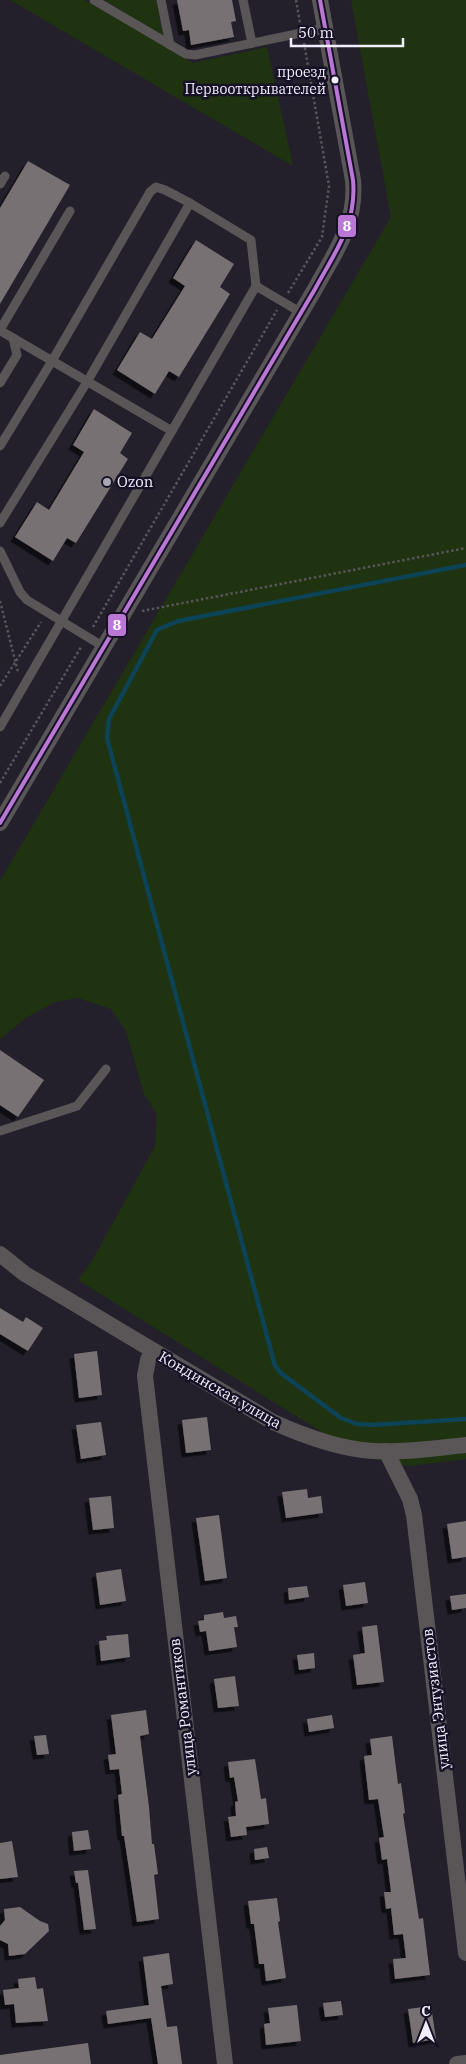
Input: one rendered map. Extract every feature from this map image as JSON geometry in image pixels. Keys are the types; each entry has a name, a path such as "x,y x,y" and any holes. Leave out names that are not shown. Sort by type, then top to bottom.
{"street":[{"path":"0,823 340,244 354,205 353,180 320,0"},
{"name":"Кондинская улица","path":"0,1254 25,1274 152,1351 273,1422 287,1428 354,1448 386,1451 466,1445"},
{"name":"улица Романтиков","path":"152,1351 145,1376 225,2064"},
{"name":"улица Энтузиастов","path":"386,1451 410,1499 414,1515 466,1953"},
{"path":"457,2064 466,2063"}],"lane":[{"path":"94,0 186,54 195,55 326,28"},
{"path":"161,0 170,45"},
{"path":"243,0 252,43"},
{"path":"0,446 52,361 150,192 156,187 165,190 251,240 256,286 60,620 0,727"},
{"path":"0,523 87,382 190,204"},
{"path":"70,211 0,330 172,431"},
{"path":"256,286 300,312"},
{"path":"0,383 17,355 13,338"},
{"path":"0,550 20,592 27,600 104,647"},
{"path":"0,1131 77,1106 106,1069"}],"path":[{"path":"123,615 466,548"},
{"path":"0,601 18,670 14,690 17,697"},
{"path":"0,686 47,612"}],"green space":[{"path":"10,0 85,0 193,63 267,47 293,166"},
{"path":"104,0 156,0 163,36"},
{"path":"351,0 466,0 466,1459 410,1466 362,1457 78,1280 92,1261 155,1146 157,1114 144,1094 126,1031 111,1009 78,998 55,1002 26,1018 0,1039 0,881 391,217"}],"building":[{"path":"177,0 232,0 236,21 231,22 234,37 191,45 189,30 183,31"},
{"path":"28,161 70,185 0,304 0,208"},
{"path":"196,240 234,264 220,287 230,294 179,377 169,371 155,394 117,370 140,332 152,339 185,286 173,278"},
{"path":"94,409 132,433 120,453 128,459 76,543 67,538 53,561 15,537 37,502 49,510 84,452 73,445"},
{"path":"0,1050 44,1080 18,1117 0,1105"},
{"path":"0,1308 23,1322 26,1317 43,1328 28,1351 0,1334"},
{"path":"97,1351 102,1395 79,1398 74,1354"},
{"path":"207,1417 211,1450 186,1453 182,1420"},
{"path":"101,1422 106,1455 81,1459 76,1425"},
{"path":"307,1489 308,1498 321,1496 323,1513 286,1518 282,1492"},
{"path":"111,1496 114,1528 93,1530 89,1498"},
{"path":"219,1515 227,1578 205,1581 196,1518"},
{"path":"466,1521 466,1557 452,1559 447,1524"},
{"path":"121,1569 126,1601 100,1605 96,1573"},
{"path":"365,1582 368,1603 346,1606 343,1585"},
{"path":"307,1586 309,1597 289,1600 288,1588"},
{"path":"466,1594 466,1608 452,1610 450,1596"},
{"path":"223,1612 224,1618 236,1616 238,1627 234,1627 237,1647 209,1651 206,1631 200,1632 198,1621 204,1620 204,1615"},
{"path":"377,1625 384,1682 357,1685 353,1655 365,1653 362,1627"},
{"path":"128,1634 130,1657 101,1661 99,1641 107,1640 106,1636"},
{"path":"314,1653 315,1668 299,1670 297,1655"},
{"path":"235,1676 239,1706 218,1708 214,1679"},
{"path":"146,1710 149,1734 140,1736 152,1844 154,1844 158,1874 154,1875 159,1919 137,1922 124,1836 122,1836 118,1795 122,1794 119,1769 110,1770 108,1755 116,1754 111,1715"},
{"path":"332,1715 334,1728 309,1732 307,1719"},
{"path":"46,1735 49,1754 37,1755 34,1736"},
{"path":"392,1736 398,1784 401,1783 405,1813 403,1814 419,1919 423,1918 430,1975 395,1979 393,1959 406,1958 403,1934 394,1935 391,1908 386,1909 384,1892 391,1892 387,1859 382,1860 379,1838 384,1837 378,1799 369,1800 364,1756 372,1755 370,1739"},
{"path":"255,1759 261,1799 266,1798 269,1824 246,1827 247,1835 231,1837 228,1817 236,1816 235,1802 238,1801 234,1777 230,1778 228,1762"},
{"path":"88,1830 91,1849 74,1851 72,1832"},
{"path":"12,1841 18,1877 0,1879 0,1843"},
{"path":"267,1847 269,1858 255,1860 254,1849"},
{"path":"88,1870 96,1929 84,1930 78,1883 76,1883 74,1871"},
{"path":"277,1898 280,1921 278,1922 286,1978 266,1981 264,1964 259,1964 254,1924 251,1924 248,1901"},
{"path":"20,1907 40,1921 48,1924 49,1931 25,1954 9,1956 8,1944 0,1940 0,1926 5,1920 4,1909"},
{"path":"169,1953 173,1984 161,1986 167,2027 177,2026 182,2064 158,2064 151,2018 108,2024 106,2011 149,2005 143,1957"},
{"path":"35,1977 37,1989 43,1988 48,2021 16,2023 14,2004 5,2005 3,1990 19,1988 18,1979"},
{"path":"341,2001 343,2015 325,2017 323,2003"},
{"path":"297,2005 301,2041 266,2045 264,2024 270,2023 268,2008"},
{"path":"431,2006 436,2039 413,2043 408,2009"},
{"path":"88,2043 91,2064 0,2064 0,2055"}],"waterway":[{"path":"466,565 178,621 157,630 109,719 107,738 275,1366 282,1374 341,1418 357,1424 372,1425 466,1419"}],"transit line":[{"name":"8","path":"0,823 315,289 343,237 352,210 353,180 320,0"}],"place":[{"name":"проезд Первооткрывателей","path":"335,80"},
{"name":"Ozon","path":"107,482"}]}
